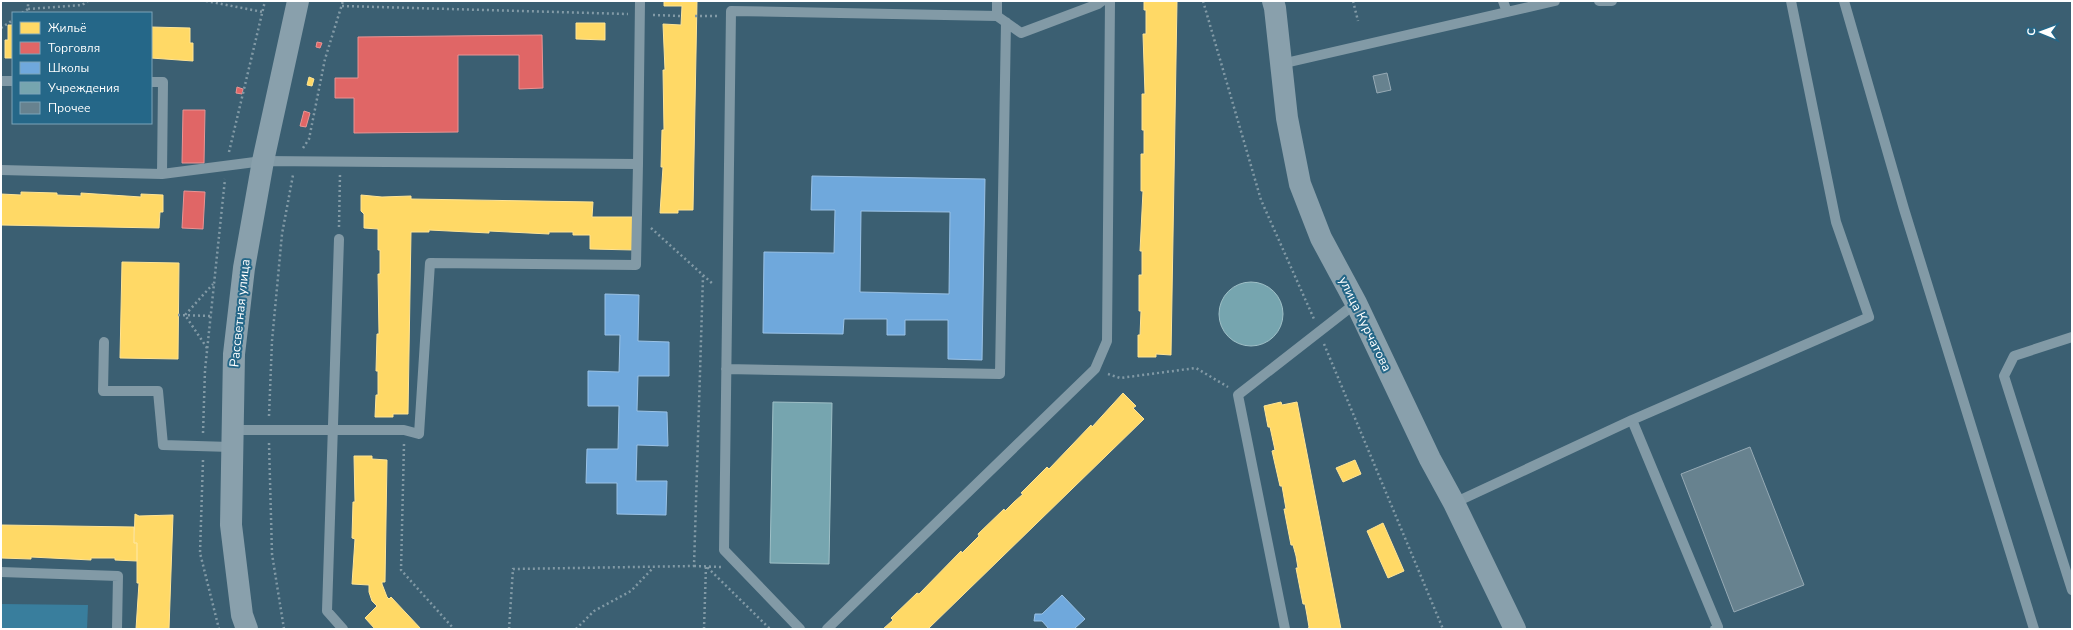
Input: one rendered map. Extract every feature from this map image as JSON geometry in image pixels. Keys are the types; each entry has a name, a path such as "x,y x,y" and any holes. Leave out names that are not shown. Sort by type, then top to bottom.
{"main road":[{"name":"Рассветная улица","path":"247,629 242,615 231,525 231,439 234,354 244,268 263,160 298,1"},
{"name":"улица Курчатова","path":"1273,1 1287,118 1300,184 1321,238 1356,303 1430,459 1454,503 1515,629"}],"lane":[{"path":"104,342 103,391 158,391 163,445 231,439 269,429 333,431 404,430 419,434 430,263 636,265 640,1"},
{"path":"997,1 997,16"},
{"path":"800,629 724,550 731,11 997,16 1021,33 1098,4 1102,1"},
{"path":"827,629 1095,369 1108,341 1110,1"},
{"path":"1503,1 1507,12"},
{"path":"1281,64 1555,1"},
{"path":"1599,1 1612,1"},
{"path":"1454,503 1632,420 1869,317 1836,222 1791,1"},
{"path":"1844,1 1907,216 2034,629"},
{"path":"726,369 1000,374 1006,22"},
{"path":"1,81 12,81"},
{"path":"152,82 164,82 162,174"},
{"path":"1,170 162,174 263,160 638,164"},
{"path":"339,240 327,611 343,629"},
{"path":"1285,629 1238,395 1356,303"},
{"path":"2072,337 2014,356 2004,376 2072,590"},
{"path":"1632,420 1718,627 1715,629"},
{"path":"1,572 118,576 117,629"}],"path":[{"path":"28,1 28,8"},
{"path":"23,12 28,8 82,5 88,1"},
{"path":"206,1 263,12"},
{"path":"284,629 272,554 269,429 272,341 282,234 295,161 309,138 325,58 343,1"},
{"path":"1353,1 1358,21"},
{"path":"342,6 681,16"},
{"path":"695,16 731,16"},
{"path":"1,28 12,21"},
{"path":"339,240 340,161"},
{"path":"637,216 727,297"},
{"path":"694,566 704,276"},
{"path":"185,315 214,284"},
{"path":"178,315 211,316"},
{"path":"185,315 208,348"},
{"path":"1095,369 1120,378 1196,368 1214,378 1238,395"},
{"path":"404,430 401,570 454,629"},
{"path":"704,629 706,566"},
{"path":"706,566 770,629"},
{"path":"509,629 513,569 706,566 742,570"},
{"path":"576,629 594,611 631,591 653,568"}],"shaded area":[{"path":"1,604 88,605 87,629 1,629"}],"building: Жильё":[{"path":"664,1 697,1 693,210 678,210 678,213 660,213 663,167 661,167 662,130 664,130 663,70 665,70 663,24 681,25 682,6 664,6"},
{"path":"1144,1 1177,1 1171,355 1156,354 1156,357 1138,357 1138,335 1140,335 1141,311 1139,311 1139,275 1142,275 1142,251 1140,251 1143,191 1141,191 1141,154 1144,154 1142,94 1145,94 1143,34 1146,34 1146,10 1144,10"},
{"path":"576,23 605,23 605,40 576,39"},
{"path":"8,25 12,25 12,58 5,58 5,40 8,40"},
{"path":"152,27 190,28 190,43 193,43 193,61 152,58"},
{"path":"309,77 314,79 312,86 307,85"},
{"path":"21,192 57,193 57,195 81,196 81,193 141,197 141,194 163,195 163,212 160,212 159,228 1,225 1,194 21,195"},
{"path":"361,195 382,197 411,196 411,199 593,202 592,217 635,217 634,250 590,249 590,235 573,235 573,232 549,232 549,234 429,230 429,232 411,232 408,414 393,414 393,417 375,417 376,395 378,395 378,371 376,371 377,334 379,334 378,274 380,274 380,250 378,250 378,229 364,228 364,214 361,211"},
{"path":"122,262 179,263 178,359 120,358"},
{"path":"1123,393 1136,406 1133,408 1144,419 928,629 883,629 893,620 891,618 917,593 919,594 961,551 962,553 979,536 978,534 1004,509 1005,511 1023,494 1021,493 1047,467 1049,469 1091,425 1092,427"},
{"path":"1281,402 1282,405 1297,402 1341,629 1308,629 1309,627 1305,604 1303,604 1296,568 1298,568 1296,556 1293,545 1291,545 1284,509 1286,509 1282,486 1280,486 1272,451 1275,450 1270,427 1268,427 1264,406"},
{"path":"354,456 372,456 372,459 387,460 385,582 382,582 382,584 387,597 389,599 391,597 421,629 375,629 365,618 377,606 372,601 369,592 369,585 352,584 355,539 352,538 353,502 355,502"},
{"path":"1355,460 1361,474 1343,482 1336,468"},
{"path":"135,514 139,516 173,515 169,629 136,629 139,583 137,583 137,543 134,543"},
{"path":"1383,523 1404,571 1388,578 1367,531"},
{"path":"1,525 134,527 134,543 137,543 137,561 115,560 115,558 91,558 91,560 31,557 31,559 1,558"}],"building: Торговля":[{"path":"542,35 543,88 519,89 519,55 458,55 458,132 354,133 354,98 335,98 335,78 358,78 358,37"},
{"path":"317,42 322,43 320,48 316,47"},
{"path":"237,87 243,89 242,94 236,93"},
{"path":"183,110 205,110 204,163 182,163"},
{"path":"304,111 310,113 306,127 300,126"},
{"path":"184,191 205,192 203,229 182,228"}],"building: Школы":[{"path":"812,176 985,179 982,360 948,359 948,320 905,320 905,335 887,335 887,319 844,319 843,334 763,333 764,252 834,253 835,210 811,210","holes":["861,211 950,212 949,294 860,292"]},
{"path":"605,294 639,295 638,341 669,342 669,376 638,376 637,411 667,412 668,446 637,445 636,481 667,481 666,515 617,514 617,483 586,483 587,449 618,449 619,406 588,406 588,371 619,372 620,335 605,335"},
{"path":"1062,595 1085,619 1074,629 1049,629 1042,621 1034,621 1035,614 1042,614"}],"building: Учреждения":[{"path":"1251,282 1269,288 1277,296 1283,314 1277,332 1269,340 1251,346 1233,340 1225,332 1219,314 1225,296 1233,288"},
{"path":"773,402 832,403 829,564 770,563"}],"building: Прочее":[{"path":"1387,73 1391,90 1377,93 1373,76"},
{"path":"1750,447 1804,585 1734,612 1681,474"}]}
